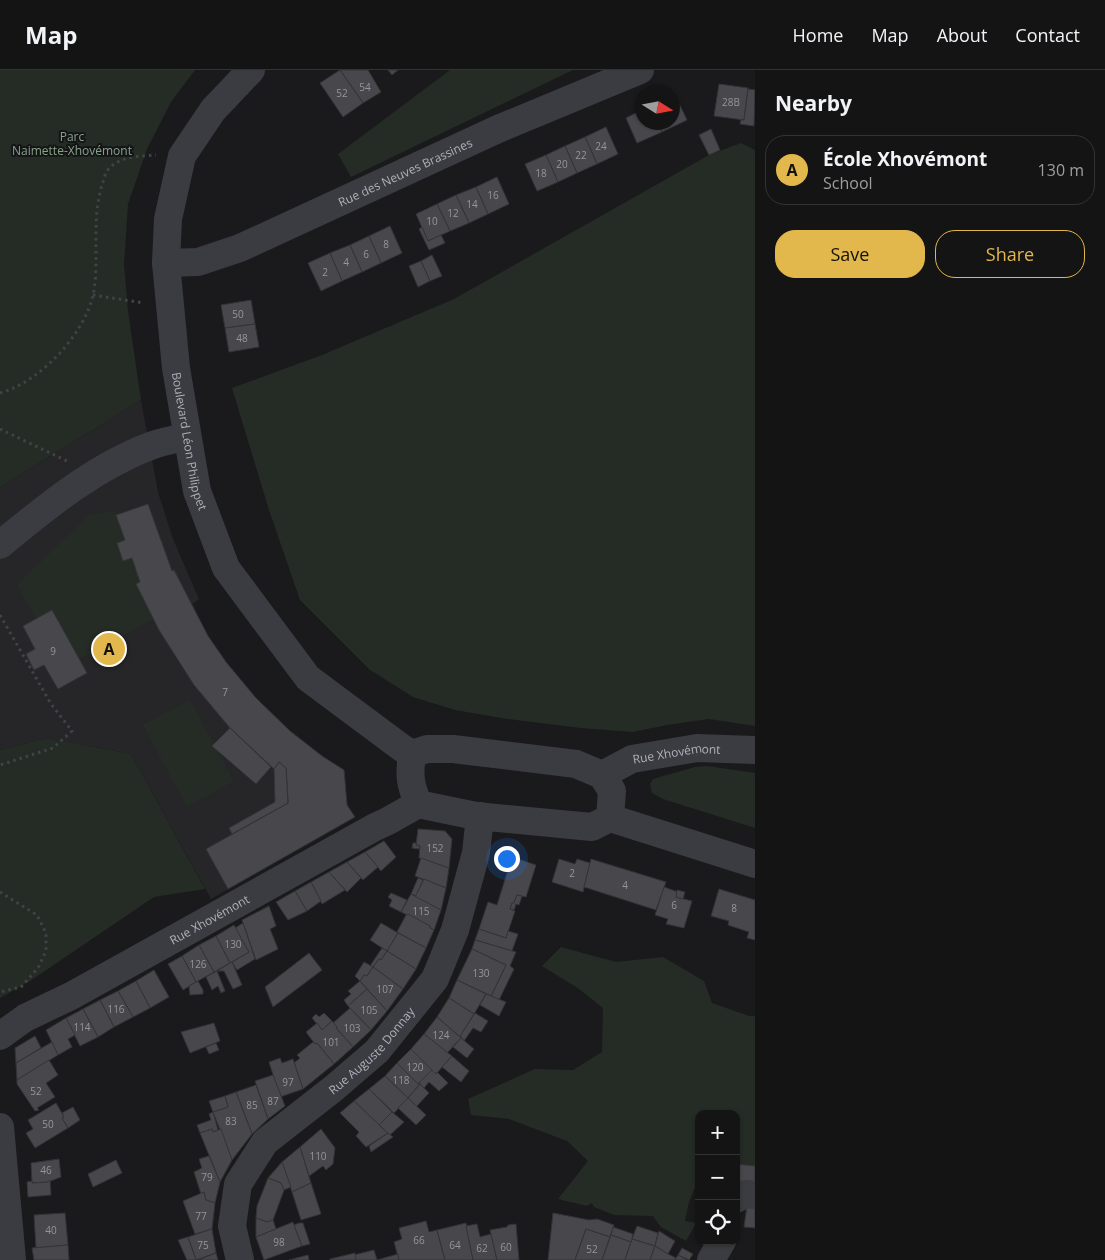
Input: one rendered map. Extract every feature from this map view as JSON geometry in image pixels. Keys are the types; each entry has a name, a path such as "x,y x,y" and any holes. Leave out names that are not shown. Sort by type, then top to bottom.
{"street":[{"name":"Boulevard Léon Philippet","path":"251,70 213,110 182,156 168,219 166,263 176,368 197,491 226,568 308,678 412,754"},
{"name":"Rue des Neuves Brassines","path":"166,263 198,262 240,248 498,129 640,70"},
{"path":"0,545 36,514 112,463 155,444 187,437"},
{"path":"610,818 612,792 602,775 576,764 453,748 427,748 412,754 409,773 418,804 480,816 592,827 610,818 755,864"},
{"name":"Rue Xhovémont","path":"602,775 632,758 697,748 755,750"},
{"name":"Rue Xhovémont","path":"0,1036 25,1018 71,996 418,804"},
{"name":"Rue Auguste Donnay","path":"240,1260 232,1226 238,1184 265,1142 334,1088 377,1050 435,979 455,930 476,853 480,816"},
{"path":"0,1127 12,1260"},
{"path":"740,1197 746,1194 755,1195"},
{"path":"711,1260 720,1245"}],"path":[{"path":"0,392 13,389 40,372 59,355 83,320 93,295 98,197 107,171 123,159 140,156 182,156"},
{"path":"93,295 170,309"},
{"path":"0,429 70,462 88,479"},
{"path":"0,615 51,704 72,730 53,748 0,765"},
{"path":"0,892 37,915 46,933 46,950 38,968 21,987 0,992"}],"shaded area":[{"path":"141,400 158,492 173,539 199,599 191,605 208,636 226,662 256,698 290,731 322,756 344,770 347,805 355,817 211,899 131,754 47,738 0,750 0,487"}],"green space":[{"name":"Parc Naimette-Xhovémont","path":"0,70 195,70 171,102 147,149 128,204 124,264 128,311 141,400 0,487"},
{"path":"450,70 573,70 351,177 338,154"},
{"path":"741,143 755,150 755,726 709,719 633,732 507,719 455,710 413,697 370,670 300,600 269,510 232,388 322,355 454,299 709,155"},
{"path":"114,510 125,540 117,543 123,561 132,558 140,582 136,584 153,619 79,659 52,610 36,619 17,585 88,516"},
{"path":"190,700 234,781 187,807 143,725"},
{"path":"47,738 131,754 205,889 154,897 30,981 0,998 0,750"},
{"path":"707,766 755,773 755,828 663,799 652,793 650,784 653,779 695,767"},
{"path":"561,947 616,962 663,957 704,981 712,1003 749,1016 755,1016 755,1166 740,1164 740,1110 695,1110 695,1187 689,1202 685,1221 695,1223 695,1225 686,1241 661,1227 653,1216 614,1215 594,1207 592,1203 587,1206 558,1199 588,1161 567,1141 509,1119 471,1115 468,1099 535,1069 573,1070 602,1052 603,1008 579,989 542,966"}],"building":[{"path":"340,70 368,70 381,92 363,103"},
{"path":"340,70 363,103 343,117 320,83"},
{"path":"388,70 398,70 392,75"},
{"path":"719,84 748,88 744,120 714,116"},
{"path":"748,89 755,90 754,126 740,124 741,120 744,120"},
{"path":"680,105 687,120 680,123"},
{"path":"635,114 635,130 661,130 662,132 637,143 626,118"},
{"path":"606,127 618,154 597,164 585,137"},
{"path":"711,129 720,150 709,155 699,135"},
{"path":"585,137 597,164 577,173 565,146"},
{"path":"565,146 577,173 558,182 546,155"},
{"path":"546,155 558,182 537,191 525,164"},
{"path":"497,177 509,204 488,214 476,187"},
{"path":"476,187 488,214 469,223 456,195"},
{"path":"456,195 469,223 450,231 437,204"},
{"path":"437,204 450,231 428,241 416,214"},
{"path":"390,226 402,253 381,263 369,236"},
{"path":"422,227 428,241 441,235 445,243 429,250 419,229"},
{"path":"369,236 381,263 362,272 350,245"},
{"path":"350,245 362,272 342,281 330,253"},
{"path":"330,253 342,281 321,291 308,263"},
{"path":"432,255 442,276 430,281 421,261"},
{"path":"421,261 430,281 418,287 409,266"},
{"path":"251,300 255,324 225,328 221,305"},
{"path":"255,324 259,347 229,352 225,328"},
{"path":"148,504 172,571 174,570 208,636 226,662 256,698 290,731 322,756 344,770 347,805 355,817 228,889 206,849 288,803 286,768 279,762 274,769 230,728 194,685 159,630 136,584 140,582 132,558 123,561 117,543 125,540 116,515"},
{"path":"52,610 87,673 58,689 44,665 34,670 26,654 35,649 23,626"},
{"path":"230,728 271,767 256,784 212,746"},
{"path":"279,762 286,768 288,803 232,834 229,828 275,802 274,769"},
{"path":"418,829 445,831 452,839 449,868 419,858 420,846 416,845"},
{"path":"384,841 396,857 381,871 365,852"},
{"path":"413,843 420,846 419,849 412,848"},
{"path":"365,852 378,867 363,880 347,862"},
{"path":"512,857 536,865 526,897 517,895 514,903 512,903 510,909 515,911 506,938 479,929 488,902 497,905"},
{"path":"421,858 449,868 446,888 415,876"},
{"path":"559,859 575,864 577,859 590,863 583,892 552,882"},
{"path":"591,859 666,882 656,910 584,887"},
{"path":"347,862 361,878 347,892 329,872"},
{"path":"329,872 345,890 322,904 311,882"},
{"path":"418,878 423,880 416,896 411,894"},
{"path":"424,879 446,888 441,910 415,897"},
{"path":"311,882 321,901 307,911 295,891"},
{"path":"664,887 678,892 676,897 692,901 684,928 666,924 668,919 655,915"},
{"path":"719,889 755,900 755,940 747,938 749,932 728,925 729,921 711,916"},
{"path":"677,890 685,892 683,899 676,897"},
{"path":"295,891 307,911 288,920 276,902"},
{"path":"391,893 407,900 401,912 389,906 392,900 388,897"},
{"path":"411,894 441,910 434,930 430,926 401,912"},
{"path":"517,895 522,896 519,905 516,904 514,910 510,909 512,903 514,903"},
{"path":"269,906 276,926 270,929 278,949 256,960 242,920"},
{"path":"408,914 434,930 426,948 397,932"},
{"path":"243,923 255,959 237,970 232,962 249,952 235,928"},
{"path":"381,923 398,933 387,951 370,940"},
{"path":"234,925 249,952 230,963 216,936"},
{"path":"479,929 506,938 508,931 518,934 512,951 475,940"},
{"path":"398,933 426,948 416,969 387,951"},
{"path":"216,936 230,963 214,972 199,945"},
{"path":"475,940 516,952 510,966 514,969 499,1000 491,996 506,965 472,949"},
{"path":"199,945 214,972 196,982 182,956"},
{"path":"382,948 387,951 381,960 379,959 373,967 370,966"},
{"path":"472,949 506,965 491,996 457,980"},
{"path":"387,951 416,969 403,989 373,967"},
{"path":"309,953 322,970 273,1007 265,987"},
{"path":"182,956 196,982 183,990 168,964"},
{"path":"232,962 242,985 233,989 224,971 217,971"},
{"path":"364,962 373,967 367,976 364,975 360,981 355,976"},
{"path":"373,967 403,989 387,1011 360,981 364,975 367,976"},
{"path":"154,970 169,997 150,1008 136,981"},
{"path":"217,971 225,991 221,993 218,986 212,990 206,977"},
{"path":"457,980 486,994 474,1014 449,998"},
{"path":"136,981 150,1008 133,1017 118,991"},
{"path":"198,981 203,994 190,995 189,986"},
{"path":"360,981 367,989 348,1006 344,1000 351,994 348,991"},
{"path":"367,989 387,1011 371,1030 348,1006"},
{"path":"118,991 133,1017 114,1027 100,1000"},
{"path":"486,994 506,1002 499,1016 480,1005"},
{"path":"449,998 474,1014 460,1037 437,1017"},
{"path":"100,1000 114,1027 98,1037 83,1009"},
{"path":"350,1008 371,1030 353,1047 333,1023"},
{"path":"83,1009 98,1037 80,1046 66,1018"},
{"path":"324,1013 332,1021 322,1030 312,1018 316,1014 319,1017"},
{"path":"475,1013 488,1021 481,1032 473,1028 464,1041 460,1036"},
{"path":"437,1017 462,1037 447,1053 424,1034"},
{"path":"66,1018 75,1035 68,1039 72,1047 58,1055 46,1030"},
{"path":"332,1021 353,1047 334,1064 306,1032 317,1023 322,1030"},
{"path":"214,1023 220,1041 190,1053 181,1032"},
{"path":"424,1034 452,1056 436,1074 411,1049"},
{"path":"35,1036 41,1048 16,1063 15,1048"},
{"path":"461,1038 474,1049 467,1058 453,1047"},
{"path":"52,1042 58,1055 17,1080 16,1063"},
{"path":"313,1042 317,1043 334,1064 303,1089 294,1063 300,1058 297,1055"},
{"path":"216,1043 219,1050 209,1054 206,1047"},
{"path":"411,1049 432,1070 418,1084 397,1063"},
{"path":"452,1056 469,1071 461,1082 442,1067"},
{"path":"280,1058 282,1063 293,1059 303,1089 280,1097 269,1062"},
{"path":"49,1060 58,1075 46,1083 55,1097 35,1111 17,1084 17,1080"},
{"path":"397,1063 420,1084 408,1098 385,1076"},
{"path":"432,1070 436,1074 437,1072 448,1083 439,1091 429,1082 424,1088 419,1083"},
{"path":"273,1075 285,1106 268,1119 255,1081"},
{"path":"385,1076 408,1098 394,1113 369,1089"},
{"path":"420,1084 429,1093 416,1107 408,1098"},
{"path":"256,1085 268,1119 252,1134 236,1092"},
{"path":"369,1089 392,1112 379,1125 354,1101"},
{"path":"236,1092 252,1134 232,1160 213,1112 228,1107 225,1096"},
{"path":"225,1096 228,1107 213,1112 209,1101"},
{"path":"408,1098 426,1115 416,1125 398,1108"},
{"path":"354,1101 388,1133 366,1147 356,1136 359,1132 340,1113"},
{"path":"56,1103 68,1128 35,1148 26,1133 33,1129 28,1120"},
{"path":"73,1107 80,1120 68,1128 62,1118 64,1117 62,1113"},
{"path":"213,1112 218,1130 213,1132 212,1129 200,1133 197,1125 211,1120 209,1114"},
{"path":"392,1112 404,1122 390,1135 379,1125"},
{"path":"212,1129 213,1132 221,1129 232,1160 220,1182 200,1133"},
{"path":"321,1129 335,1148 333,1164 326,1170 323,1166 309,1176 300,1147"},
{"path":"388,1133 393,1137 371,1152 369,1146"},
{"path":"300,1147 311,1183 292,1192 282,1162"},
{"path":"209,1156 220,1182 215,1203 206,1200 204,1192 201,1194 194,1172 202,1168 199,1159"},
{"path":"59,1159 61,1177 48,1182 32,1183 31,1163"},
{"path":"116,1160 122,1173 93,1187 88,1174"},
{"path":"282,1162 291,1187 284,1190 281,1183 268,1178"},
{"path":"740,1164 755,1166 755,1184 740,1182"},
{"path":"268,1178 281,1183 284,1190 273,1220 267,1222 256,1218 257,1206"},
{"path":"50,1180 51,1195 28,1197 27,1182 48,1182"},
{"path":"311,1183 321,1214 301,1220 292,1192"},
{"path":"204,1192 206,1200 215,1203 212,1229 195,1234 183,1201"},
{"path":"747,1206 755,1207 755,1228 744,1227"},
{"path":"65,1213 68,1245 36,1248 34,1215"},
{"path":"553,1213 589,1220 597,1219 614,1225 610,1237 586,1229 575,1260 548,1260"},
{"path":"256,1218 267,1222 273,1220 276,1229 256,1237"},
{"path":"426,1221 429,1232 437,1230 445,1260 399,1260 394,1242 402,1239 399,1228"},
{"path":"293,1222 302,1246 264,1260 256,1237"},
{"path":"303,1223 310,1244 302,1246 294,1225"},
{"path":"466,1223 473,1260 445,1260 437,1230"},
{"path":"477,1224 480,1237 491,1234 497,1260 473,1260 466,1226"},
{"path":"516,1224 519,1260 497,1260 490,1230"},
{"path":"637,1226 658,1233 655,1246 632,1239"},
{"path":"613,1227 633,1234 631,1242 611,1235"},
{"path":"212,1229 216,1253 196,1260 188,1237"},
{"path":"586,1229 610,1237 602,1260 575,1260"},
{"path":"659,1231 675,1241 668,1254 655,1246"},
{"path":"611,1235 631,1242 625,1260 602,1260"},
{"path":"188,1237 196,1260 187,1260 178,1240"},
{"path":"632,1239 655,1246 650,1260 625,1260"},
{"path":"68,1245 69,1260 34,1260 32,1248"},
{"path":"655,1246 676,1258 675,1260 650,1260"},
{"path":"682,1248 693,1254 689,1260 678,1255"},
{"path":"374,1250 377,1260 356,1260 354,1255"},
{"path":"216,1253 218,1260 198,1260"},
{"path":"355,1253 356,1260 330,1260 330,1259"},
{"path":"398,1254 399,1260 377,1260"},
{"path":"308,1255 309,1260 289,1260"},
{"path":"678,1255 687,1260 675,1260"}],"place":[{"name":"École Xhovémont","path":"109,649"}]}
